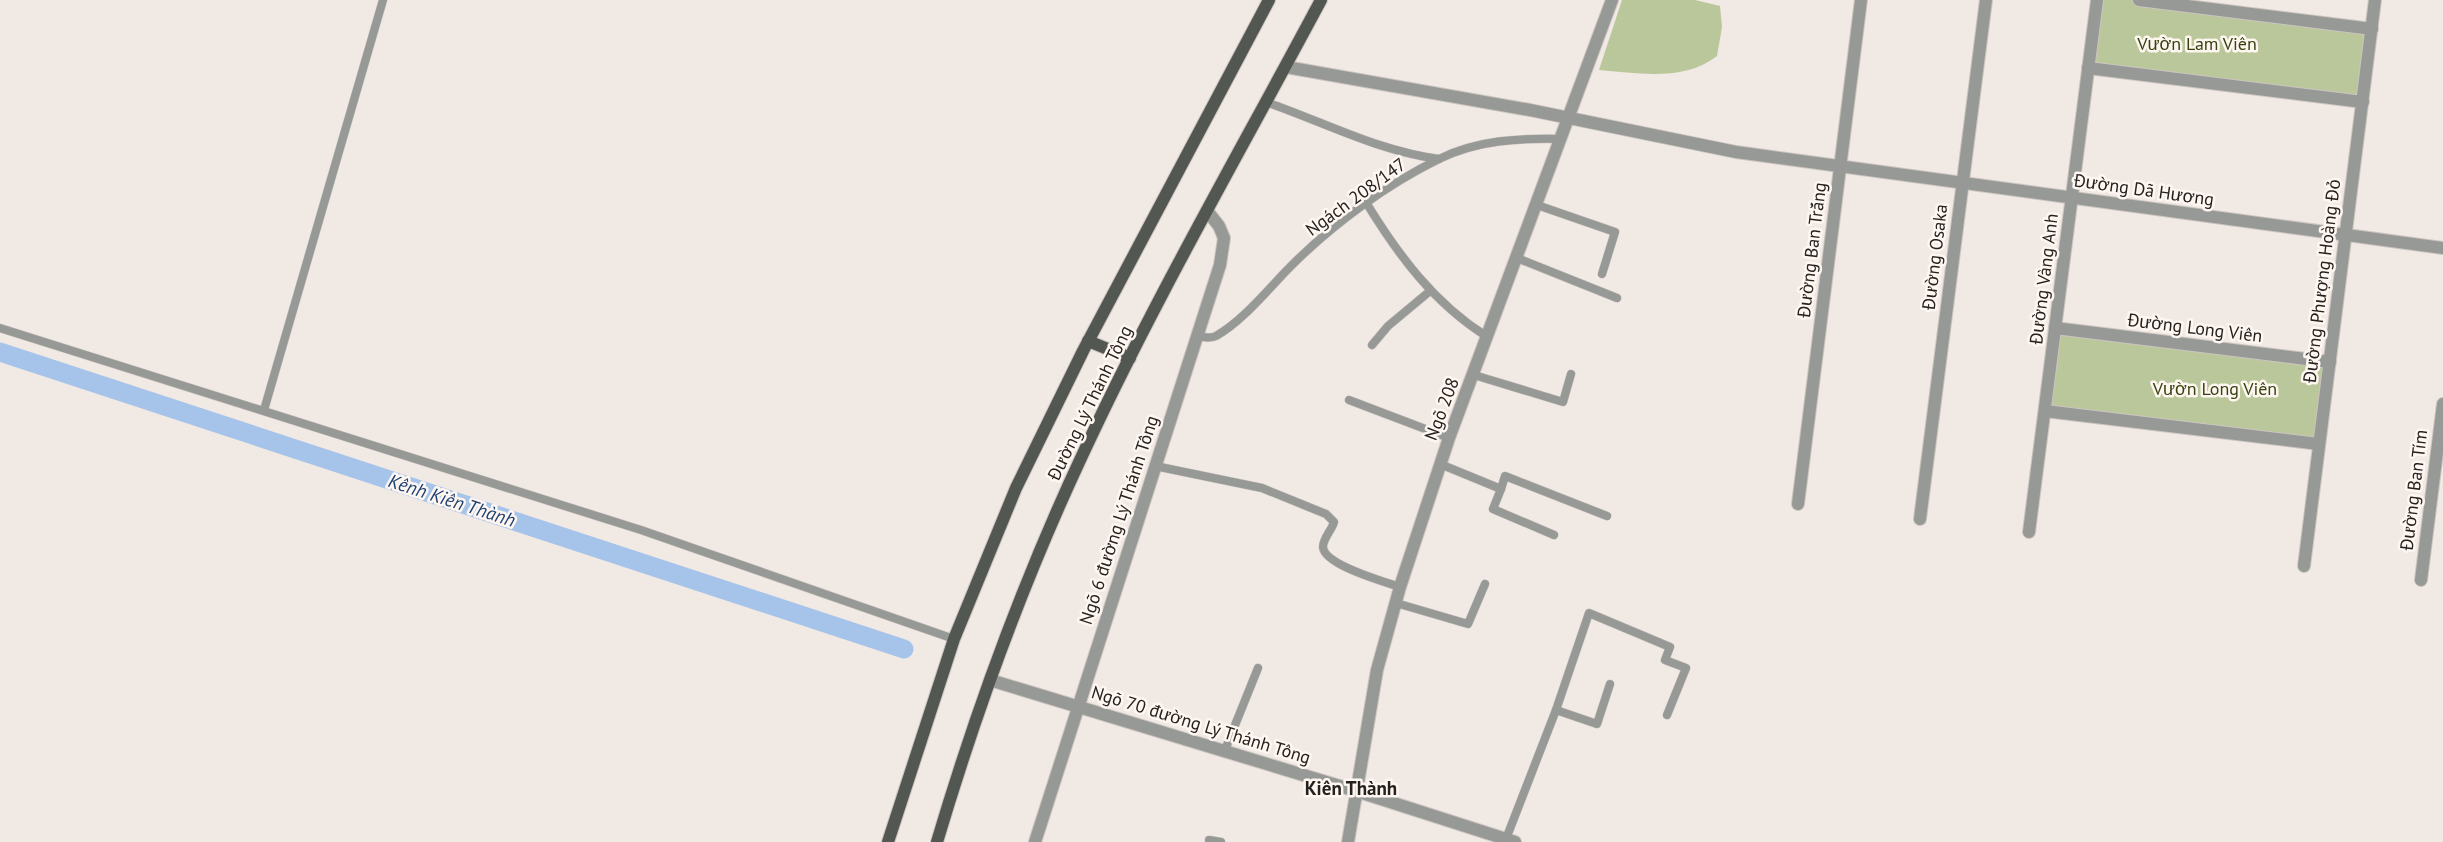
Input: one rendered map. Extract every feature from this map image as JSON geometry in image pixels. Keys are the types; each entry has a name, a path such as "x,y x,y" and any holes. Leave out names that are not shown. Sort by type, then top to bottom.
{"main road":[{"name":"Đường Lý Thánh Tông","path":"888,842 954,639 1016,488 1088,341 1270,0"},
{"name":"Đường Lý Thánh Tông","path":"937,842 990,680 1063,496 1130,358 1321,0"},
{"path":"1088,341 1130,358"}],"street":[{"name":"Ngõ 208","path":"1348,842 1377,670 1400,588 1440,464 1474,374 1486,336 1562,139 1612,0"},
{"name":"Đường Ban Trắng","path":"1798,504 1862,0"},
{"name":"Đường Osaka","path":"1920,519 1986,0"},
{"name":"Đường Vàng Anh","path":"2029,532 2097,0"},
{"path":"2139,0 2372,28"},
{"name":"Đường Phượng Hoàng Đỏ","path":"2304,566 2376,0"},
{"name":"Đường Dã Hương","path":"1286,66 1569,117 1736,152 2443,248"},
{"path":"2088,68 2362,102"},
{"name":"Ngõ 6 đường Lý Thánh Tông","path":"1035,842 1077,706 1198,336 1224,246 1224,238 1220,226 1208,212"},
{"name":"Đường Long Viên","path":"2055,328 2330,362"},
{"name":"Đường Ban Tím","path":"2421,580 2443,404"},
{"path":"2045,411 2319,444"},
{"name":"Ngõ 70 đường Lý Thánh Tông","path":"990,680 1356,790 1510,841"}],"lane":[{"path":"264,410 382,0"},
{"path":"1266,102 1331,128 1396,150 1439,159"},
{"name":"Ngách 208/147","path":"1198,336 1210,338 1222,332 1310,248 1367,204 1439,159 1498,141 1562,139"},
{"path":"1367,204 1389,239 1430,291 1464,322 1486,336"},
{"path":"1537,205 1615,232 1602,274"},
{"path":"1517,258 1617,298"},
{"path":"1372,346 1388,326 1430,291"},
{"path":"0,328 641,530 954,639"},
{"path":"1474,374 1563,402 1571,374"},
{"path":"1349,400 1450,438"},
{"path":"1440,464 1500,489"},
{"path":"1156,466 1262,488 1326,514 1334,522 1323,544 1324,552 1330,558 1346,567 1400,588"},
{"path":"1554,535 1493,509 1505,476 1607,516"},
{"path":"1396,603 1468,624 1485,584"},
{"path":"1510,841 1589,613 1670,647 1665,660 1686,668 1667,715"},
{"path":"1225,750 1258,668"},
{"path":"1556,710 1597,724 1610,684"},
{"path":"1209,840 1221,842"}],"green space":[{"path":"1622,0 1695,0 1720,6 1722,27 1717,56 1690,70 1675,73 1645,74 1599,70"},
{"name":"Vườn Lam Viên","path":"2097,0 2139,0 2372,29 2363,102 2088,68"},
{"name":"Vườn Long Viên","path":"2055,327 2330,362 2319,444 2045,411"}],"waterway":[{"name":"Kênh Kiên Thành","path":"0,352 904,649"}],"district":[{"name":"Kiên Thành","path":"1351,788"}]}
